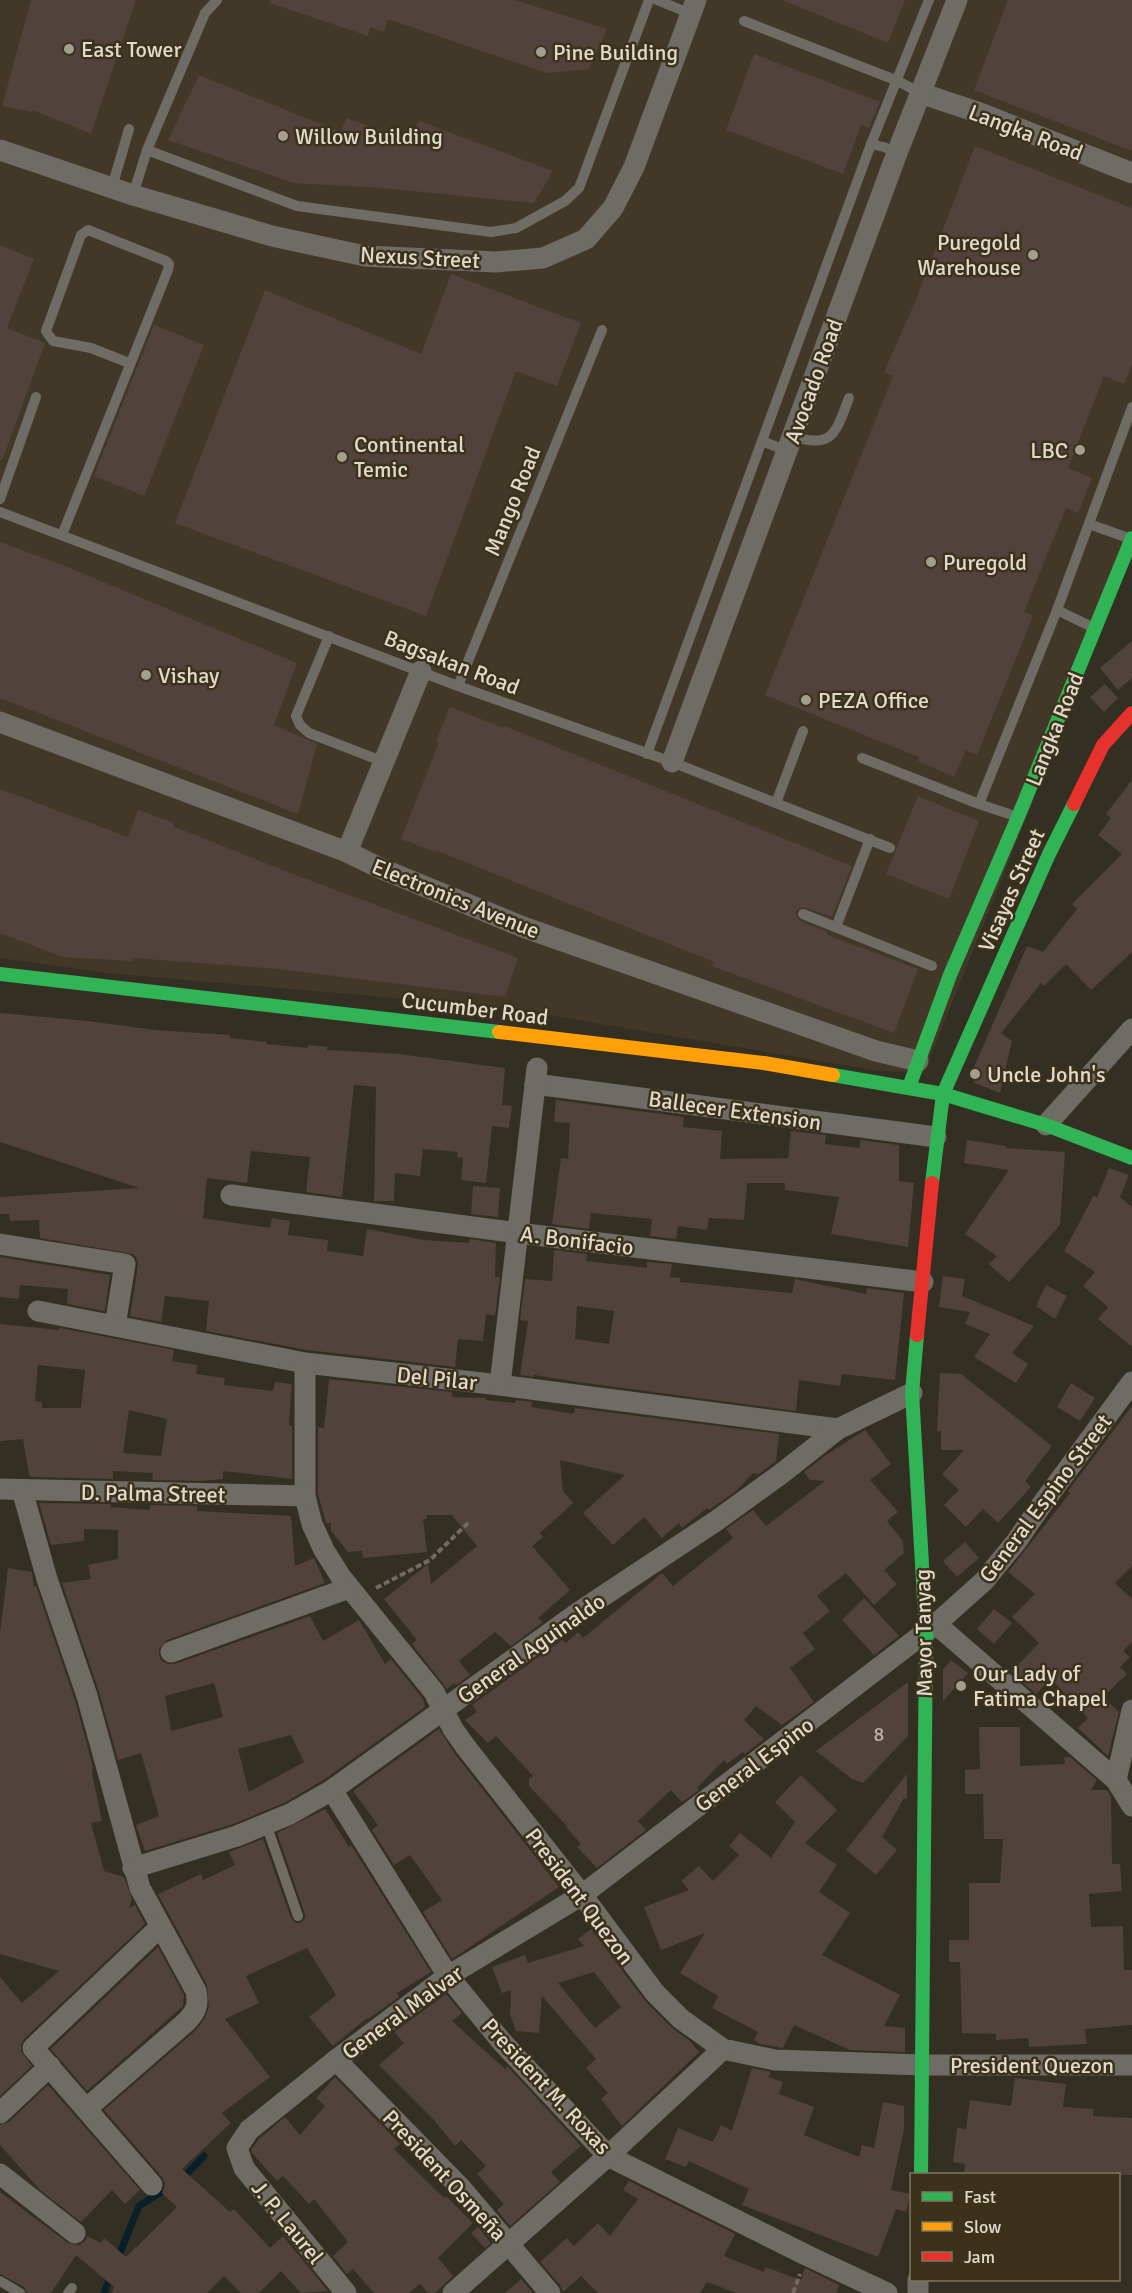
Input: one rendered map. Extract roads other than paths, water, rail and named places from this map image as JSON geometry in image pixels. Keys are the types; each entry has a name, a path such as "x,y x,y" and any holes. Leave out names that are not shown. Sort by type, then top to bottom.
{"street":[{"name":"Avocado Road","path":"672,762 897,153 957,0"},
{"name":"Nexus Street","path":"0,150 133,195 272,236 365,256 496,262 543,258 586,239 614,208 634,167 694,7"},
{"name":"Langka Road","path":"920,93 980,113 1132,173"},
{"name":"Langka Road","path":"909,1087 950,975 1018,817 1132,539"},
{"path":"347,852 421,671"},
{"name":"Visayas Street","path":"943,1094 1044,865 1103,745 1132,713"},
{"name":"Electronics Avenue","path":"0,722 347,852 382,869 523,927 876,1051 918,1060"},
{"name":"Cucumber Road","path":"0,974 764,1063 943,1094 1046,1125 1132,1158"},
{"path":"1046,1125 1132,1029"},
{"name":"Ballecer Extension","path":"518,1233 536,1076 936,1137"},
{"name":"Mayor Tanyag","path":"921,2173 931,1628 912,1393 936,1137 943,1094"},
{"name":"A. Bonifacio","path":"231,1196 923,1281"},
{"path":"500,1385 518,1233"},
{"path":"0,1244 125,1264 115,1326"},
{"name":"Del Pilar","path":"38,1311 305,1363 500,1385 838,1429"},
{"name":"President Quezon","path":"305,1363 305,1496 312,1524 324,1550 353,1593 434,1692 465,1746 582,1895 655,1993 681,2019 723,2049 774,2060 923,2065 1132,2065"},
{"name":"General Espino Street","path":"931,1628 984,1581 1016,1542 1132,1382"},
{"name":"General Aguinaldo","path":"133,1868 237,1836 290,1814 332,1790 579,1612 716,1521 838,1429 912,1393"},
{"name":"D. Palma Street","path":"0,1489 305,1496"},
{"path":"22,1490 47,1579 87,1696 133,1868 140,1888 196,1991 198,2002 195,2012 86,2109"},
{"path":"171,1652 353,1593"},
{"path":"931,1628 1116,1780 1132,1806"},
{"name":"General Espino","path":"582,1895 931,1628"},
{"path":"1116,1780 1132,1710"},
{"name":"President M. Roxas","path":"332,1790 448,1976 502,2042 608,2156 887,2293"},
{"name":"General Malvar","path":"237,2148 249,2130 336,2060 448,1976 582,1895"},
{"path":"152,2185 33,2048 160,1927"},
{"path":"453,2293 608,2156 723,2049"},
{"name":"President Osmeña","path":"336,2060 461,2188 550,2293"},
{"path":"0,2113 50,2066"},
{"name":"J. P. Laurel","path":"237,2148 244,2168 346,2293"},
{"path":"0,2174 75,2233"}],"lane":[{"path":"133,195 147,150 205,14 217,0"},
{"path":"147,150 297,206 491,232 516,228 565,201 579,188 649,0"},
{"path":"657,0 694,7"},
{"path":"647,754 871,144 929,0"},
{"path":"744,21 898,81 920,93"},
{"path":"112,187 129,129"},
{"path":"871,144 897,153"},
{"path":"62,535 169,264 88,231 81,235 46,331 53,340 91,348 129,363"},
{"name":"Mango Road","path":"459,686 602,330"},
{"path":"0,500 36,397"},
{"path":"762,441 790,444 827,439 834,433 841,420 849,398"},
{"path":"979,804 1057,610 1132,407"},
{"name":"Bagsakan Road","path":"0,512 459,686 672,762 890,848"},
{"path":"1089,524 1132,539"},
{"path":"1057,610 1095,629"},
{"path":"329,636 296,716 300,725 309,733 384,762"},
{"path":"776,802 803,731"},
{"path":"862,758 1018,817"},
{"path":"836,927 870,839"},
{"path":"802,914 932,966"},
{"path":"266,1824 298,1916"},
{"path":"0,2281 20,2293"}],"waterway":[{"path":"181,2180 204,2156"},
{"path":"117,2260 139,2206 169,2187"},
{"path":"104,2293 111,2276"}],"place":[{"name":"East Tower","path":"69,49"},
{"name":"Pine Building","path":"541,52"},
{"name":"Willow Building","path":"283,136"},
{"name":"Puregold Warehouse","path":"1033,255"},
{"name":"LBC","path":"1080,450"},
{"name":"Continental Temic","path":"342,457"},
{"name":"Puregold","path":"931,562"},
{"name":"Vishay","path":"146,675"},
{"name":"PEZA Office","path":"806,700"},
{"name":"Uncle John's","path":"975,1074"},
{"name":"Our Lady of Fatima Chapel","path":"961,1686"}]}
